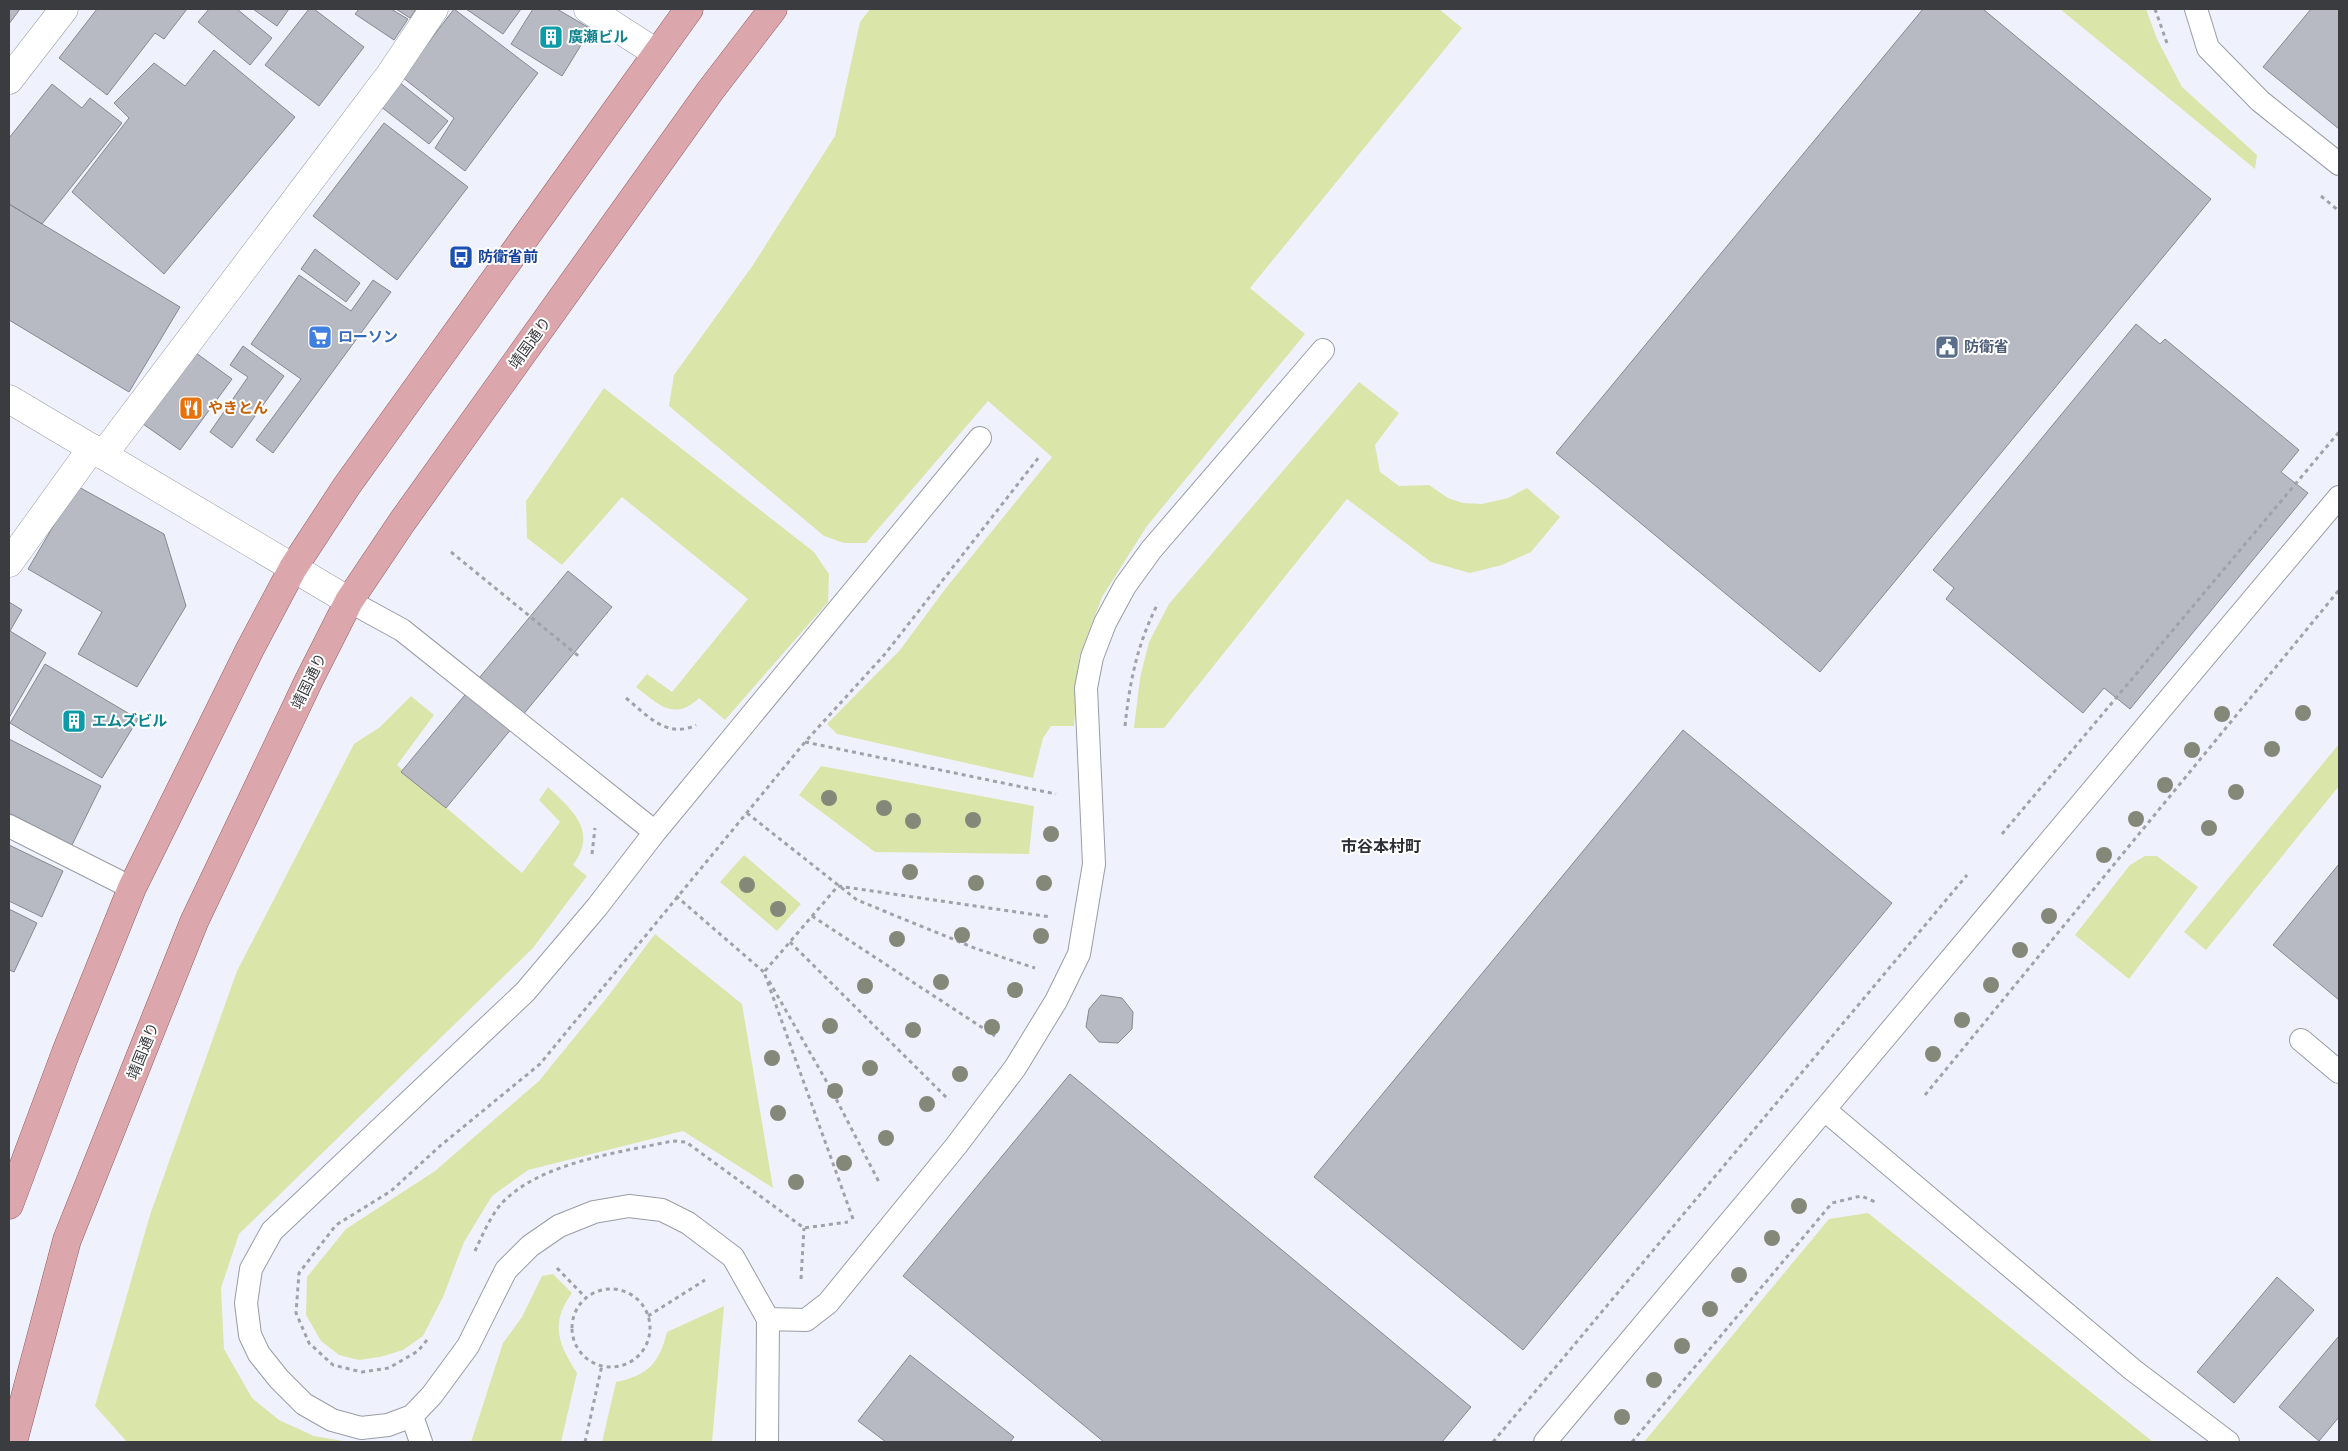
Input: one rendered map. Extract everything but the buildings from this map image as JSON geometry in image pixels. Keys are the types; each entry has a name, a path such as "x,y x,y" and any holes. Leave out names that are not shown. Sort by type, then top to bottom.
{"main road":[{"path":"9,1205 66,1052 132,888 250,649 293,568 351,479 656,52 689,9"},
{"name":"靖国通り","path":"13,1442 67,1240 191,931 308,680 350,601 402,522 710,91 773,9"}],"street":[{"path":"9,80 64,9"},
{"path":"9,563 98,452 389,76 434,9"},
{"path":"588,9 656,52"},
{"path":"9,399 350,601"}],"lane":[{"path":"2196,9 2208,48 2260,100 2339,164"},
{"path":"768,1319 806,1320 828,1302 973,1123 1023,1055 1056,1001 1079,954 1094,864 1086,688 1092,657 1104,623 1126,586 1151,550 1323,350"},
{"path":"767,1442 768,1319 733,1257 688,1223 662,1210 629,1206 594,1212 559,1226 530,1246 506,1270 468,1346 432,1395 412,1416 388,1425 361,1428 332,1420 304,1404 274,1373 259,1354 250,1335 246,1303 250,1269 272,1231 525,992 597,907 655,832 980,438"},
{"path":"1545,1442 1826,1111 2339,498"},
{"path":"350,601 402,630 655,832"},
{"path":"9,826 132,888"},
{"path":"2301,1040 2339,1072"},
{"path":"1826,1111 2126,1364 2228,1442"},
{"path":"412,1416 421,1442"}],"path":[{"path":"2002,834 2339,432"},
{"path":"431,1334 418,1351 389,1368 362,1372 333,1365 308,1343 296,1313 299,1273 336,1225 391,1191 440,1146 540,1064 676,896 805,742 885,654 1039,457"},
{"path":"451,552 581,658"},
{"path":"1925,1095 2339,590"},
{"path":"1123,736 1135,658 1145,630 1163,596"},
{"path":"626,698 661,726 683,731 696,725 703,729"},
{"path":"805,742 1091,801"},
{"path":"747,813 857,900 977,949 1067,978"},
{"path":"1494,1442 1967,874"},
{"path":"838,886 1084,922"},
{"path":"764,972 838,886"},
{"path":"676,896 764,972 832,1091 898,1217"},
{"path":"812,916 1023,1055"},
{"path":"790,942 973,1123"},
{"path":"764,972 854,1222"},
{"path":"474,1253 500,1205 526,1182 573,1164 672,1141 686,1142 804,1228 854,1222 860,1216"},
{"path":"1632,1442 1832,1203 1861,1196 1880,1204"},
{"path":"648,1316 705,1280 733,1257"},
{"path":"614,1289 629,1293 641,1302 648,1316 650,1330 646,1345 636,1358 623,1365 594,1363 582,1353 574,1340 572,1325 576,1310 586,1298 599,1291 614,1289"},
{"path":"585,1442 602,1365"}],"green space":[{"path":"870,9 1439,9 1462,28 1250,288 1305,334 1147,526 1102,597 1079,658 1074,726 1051,726 1043,738 1033,778 837,734 827,724 900,650 946,588 1052,457 988,401 866,543 844,543 824,536 669,406 674,375 753,265 835,136 860,22"},
{"path":"2060,9 2146,9 2157,39 2182,87 2257,155 2255,169"},
{"path":"1359,382 1399,413 1375,445 1380,472 1399,486 1429,485 1448,498 1463,503 1482,504 1508,498 1527,488 1560,517 1531,552 1502,565 1470,573 1431,562 1347,499 1164,728 1134,728 1140,678 1149,642 1169,604"},
{"path":"604,388 814,552 829,574 828,602 725,720 699,698 682,709 674,710 659,704 636,687 647,674 672,692 748,599 622,497 562,565 527,538 526,501"},
{"path":"411,696 434,715 397,765 522,873 560,822 539,800 548,787 566,805 579,822 583,832 583,842 580,853 573,865 587,876 533,948 239,1234 221,1288 224,1349 252,1398 279,1420 314,1436 349,1442 127,1442 95,1406 150,1215 237,971 354,744 380,727"},
{"path":"2339,744 2339,786 2206,950 2184,932"},
{"path":"821,766 1034,806 1029,854 875,852 799,795"},
{"path":"744,855 801,904 777,931 720,882"},
{"path":"2145,856 2157,856 2198,887 2129,979 2075,935 2130,865"},
{"path":"655,934 742,1004 773,1188 683,1131 528,1170 492,1196 464,1242 443,1297 423,1336 403,1350 380,1357 359,1360 339,1355 321,1341 306,1315 307,1277 346,1229 435,1171 539,1081 609,995"},
{"path":"1868,1213 2153,1442 1644,1442 1829,1219"},
{"path":"553,1274 572,1293 561,1314 559,1333 565,1352 577,1373 561,1442 471,1442 503,1343 522,1317 542,1276"},
{"path":"724,1306 712,1442 602,1442 616,1382 644,1372 656,1360 667,1332"}],"place":[{"name":"廣瀬ビル","path":"551,37"},
{"name":"防衛省前","path":"461,257"},
{"name":"ローソン","path":"320,337"},
{"name":"防衛省","path":"1947,347"},
{"name":"やきとん","path":"191,408"},
{"name":"エムズビル","path":"74,721"}],"district":[{"name":"市谷本村町","path":"1381,846"}]}
